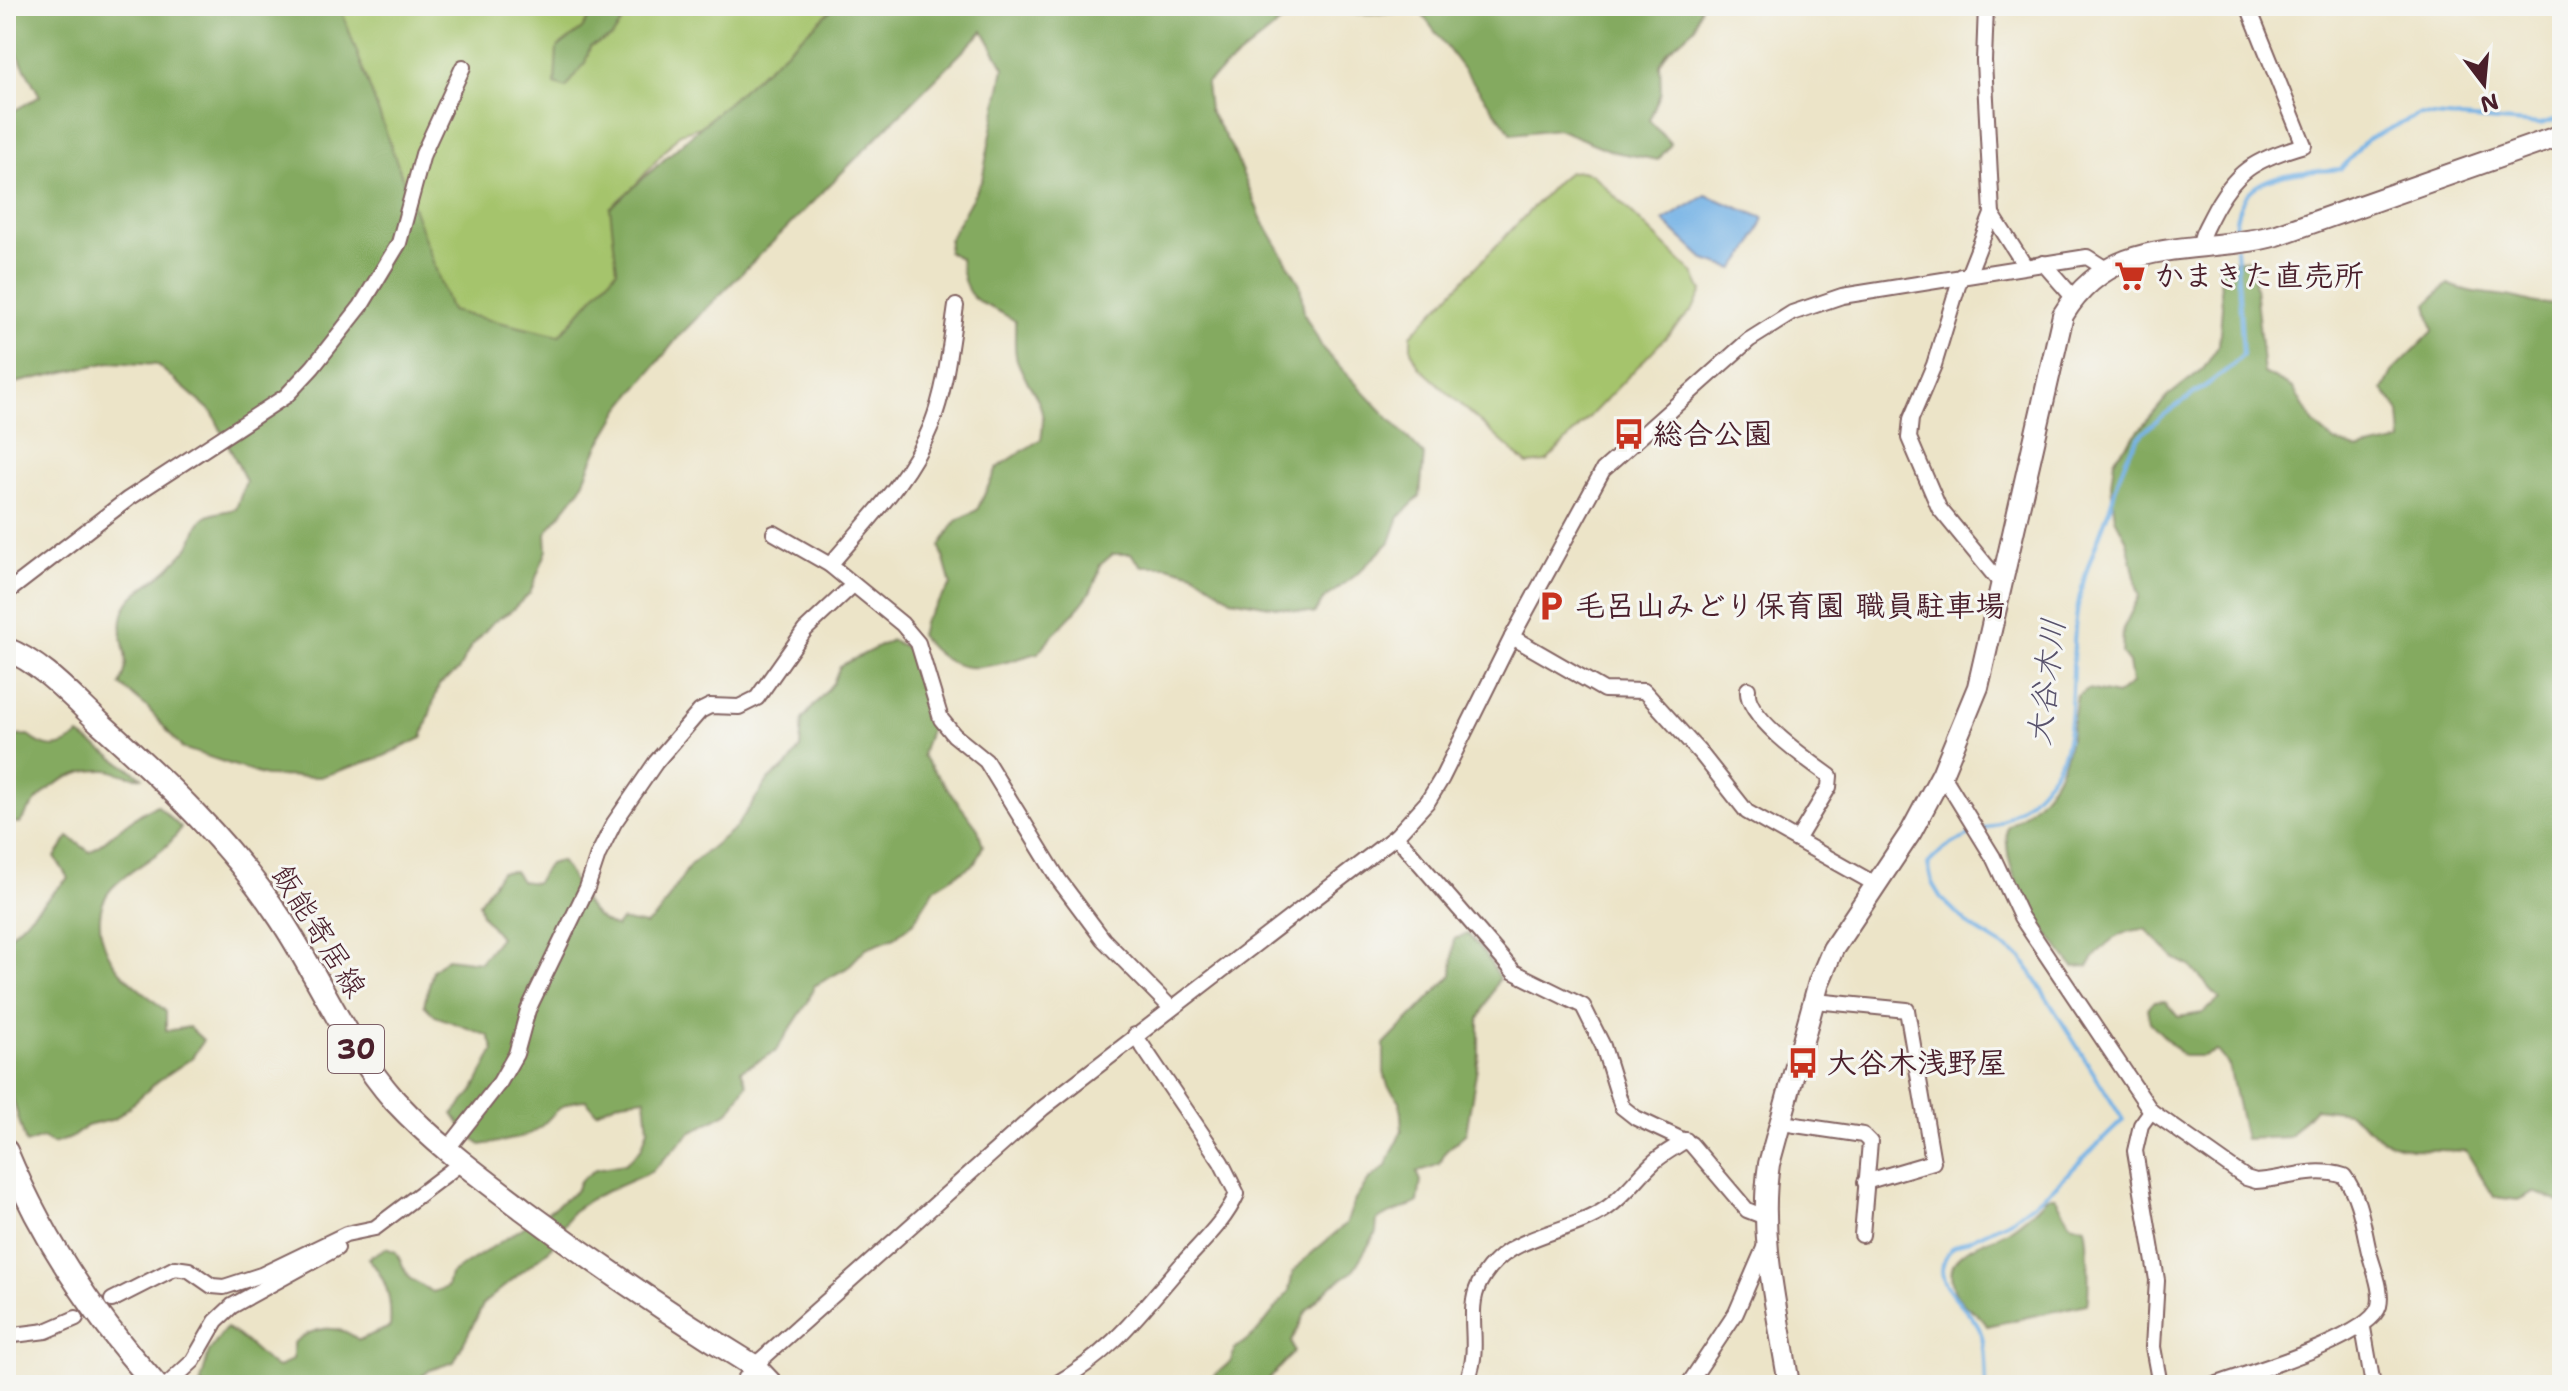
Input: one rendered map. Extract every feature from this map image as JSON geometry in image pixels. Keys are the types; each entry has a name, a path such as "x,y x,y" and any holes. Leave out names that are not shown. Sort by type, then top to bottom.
{"main road":[{"path":"1789,1385 1767,1241 1765,1217 1769,1164 1815,1001 1833,949 1911,832 1942,774 1978,687 2063,315 2073,297 2106,269 2140,253 2234,245 2302,228 2562,135"},
{"name":"飯能寄居線","path":"6,649 23,656 75,701 220,840 280,918 370,1068 393,1099 454,1157 640,1295 754,1366 772,1385"},
{"path":"6,1151 62,1262 103,1322 156,1385"}],"street":[{"path":"1986,6 1984,61 1992,214 1911,419 1909,438 1939,508 2003,586"},
{"path":"2200,247 2216,207 2236,177 2258,161 2304,145 2248,6"},
{"path":"6,593 128,499 286,396 323,355 361,306 399,243 423,154 463,67"},
{"path":"1992,214 2025,266"},
{"path":"741,1385 754,1366 1043,1108 1170,1007 1396,836 1428,801 1442,778 1512,637 1603,470 1749,340 1792,313 1818,303 2087,257 2106,269"},
{"path":"2043,263 2073,297"},
{"path":"830,565 900,481 930,429 941,396 956,306"},
{"path":"774,533 830,565 902,624 918,643 941,719 993,772 1059,880 1103,939 1170,1007"},
{"path":"167,1385 193,1361 212,1327 232,1306 375,1228 454,1157 516,1054 528,1010 614,823 656,762 700,711 710,706 739,707 757,698 805,630 853,585"},
{"path":"1512,637 1604,690 1644,691 1702,755 1736,802 1875,884"},
{"path":"1748,689 1751,705 1781,738 1830,776 1829,787 1797,840"},
{"path":"1942,774 1982,839 2021,917 2151,1111 2198,1147 2256,1181 2315,1170 2344,1176 2354,1191 2380,1295 2377,1311 2363,1328 2214,1385"},
{"path":"1396,836 1514,972 1583,1006 1603,1046 1622,1107 1636,1118 1686,1140 1747,1210 1765,1217"},
{"path":"1815,1001 1907,1010 1933,1162 1865,1182"},
{"path":"1054,1385 1100,1357 1119,1338 1223,1219 1237,1194 1221,1162 1135,1035"},
{"path":"2151,1111 2141,1125 2135,1151 2157,1280 2153,1347 2160,1385"},
{"path":"1782,1123 1863,1135 1870,1142 1862,1235"},
{"path":"1465,1385 1474,1364 1476,1345 1474,1299 1491,1265 1505,1251 1521,1242 1607,1208 1633,1187 1654,1162 1686,1140"},
{"path":"112,1300 175,1268 189,1270 212,1286 235,1285 346,1234 375,1228"},
{"path":"1688,1385 1736,1313 1767,1241"},
{"path":"6,1336 46,1331 76,1318"},
{"path":"2363,1328 2373,1385"}],"green space":[{"path":"7,6 340,6 451,311 559,336 617,270 610,208 836,6 1301,6 1206,83 1209,110 1233,150 1261,218 1300,284 1304,314 1323,349 1424,455 1420,496 1399,517 1390,542 1356,575 1323,600 1314,614 1231,599 1194,573 1167,566 1142,566 1131,554 1113,554 1100,565 1097,578 1083,601 1038,653 1003,663 973,667 946,660 933,650 920,635 924,620 951,585 940,546 956,521 977,510 997,468 1041,439 1043,426 1040,406 1017,360 1015,321 970,294 960,258 948,252 949,240 982,180 1004,68 983,31 680,335 621,408 598,447 581,488 546,533 547,550 530,593 511,611 493,622 470,648 458,671 439,685 422,738 382,757 320,777 265,776 182,748 147,707 120,685 126,666 121,629 124,610 134,596 187,549 202,520 236,509 246,481 212,412 157,365 110,362 6,385 6,115 40,96 10,41"},
{"path":"331,6 874,6 793,98 680,133 620,203 674,261 580,375 434,316"},
{"path":"596,6 624,6 626,16 612,37 590,47 585,63 566,88 555,84 557,48 582,29"},
{"path":"1313,6 1701,6 1694,28 1668,51 1660,64 1661,92 1649,120 1671,144 1658,160 1614,152 1558,129 1512,134 1421,13 1354,13"},
{"path":"1569,172 1592,174 1694,274 1702,291 1693,309 1546,462 1527,464 1419,367 1411,350 1411,335 1559,180"},
{"path":"2252,259 2264,373 2293,388 2314,424 2334,441 2358,450 2402,441 2400,412 2383,390 2392,372 2433,331 2427,304 2448,284 2536,303 2562,302 2562,1203 2534,1192 2518,1200 2494,1197 2466,1151 2411,1149 2383,1140 2348,1112 2315,1108 2289,1137 2245,1139 2229,1066 2217,1051 2203,1056 2183,1056 2150,1022 2147,1009 2153,1002 2165,1001 2178,1017 2203,1013 2220,999 2190,966 2174,958 2146,929 2120,935 2106,944 2088,966 2073,967 2026,902 2011,866 2007,827 2041,799 2060,771 2070,738 2077,696 2088,689 2117,695 2132,683 2129,663 2122,654 2123,629 2139,596 2127,541 2115,518 2111,484 2114,460 2167,397 2204,368 2219,345 2222,306 2219,262"},
{"path":"892,640 912,651 925,683 932,723 922,755 978,829 983,846 975,863 935,888 913,923 895,937 866,948 847,968 814,986 808,1002 775,1052 741,1070 747,1084 730,1111 690,1133 651,1172 594,1197 572,1212 550,1249 484,1303 454,1362 430,1370 411,1385 200,1385 209,1352 226,1328 277,1368 293,1359 293,1343 309,1333 334,1329 359,1340 390,1327 387,1290 368,1258 386,1248 396,1252 409,1278 433,1292 447,1287 450,1274 549,1211 576,1191 580,1181 596,1169 625,1164 641,1149 648,1129 645,1098 621,1101 596,1112 586,1100 575,1101 559,1109 535,1131 510,1140 481,1145 467,1134 453,1114 472,1093 494,1050 489,1036 435,1016 424,1005 433,970 447,958 480,962 500,937 482,915 479,903 501,872 514,871 521,881 535,883 549,864 561,861 597,916 616,927 621,920 646,925 659,913 690,865 736,827 769,779 787,766 800,748 802,720 833,683 840,666"},
{"path":"28,735 41,744 53,747 66,744 79,735 142,777 106,770 66,778 45,792 20,823 10,822 6,810 6,737"},
{"path":"157,805 181,828 167,846 124,877 107,895 102,907 101,933 119,970 166,1012 166,1031 189,1027 203,1040 192,1058 158,1081 115,1119 87,1126 71,1138 53,1144 42,1138 26,1144 6,1076 6,940 68,878 55,857 69,837 90,852 131,820"},
{"path":"1468,934 1488,958 1499,978 1479,1019 1479,1055 1466,1133 1445,1152 1440,1164 1417,1172 1421,1181 1418,1202 1377,1220 1376,1233 1352,1272 1332,1285 1307,1310 1291,1342 1294,1352 1263,1385 1204,1385 1231,1361 1235,1349 1257,1332 1289,1291 1293,1272 1346,1224 1355,1200 1369,1180 1386,1166 1402,1130 1400,1101 1388,1086 1384,1072 1384,1045 1452,975 1454,939"},
{"path":"2047,1197 2055,1197 2071,1223 2085,1227 2087,1304 1987,1326 1954,1290 1951,1276 1953,1266 1966,1251 2014,1227"}],"water":[{"path":"1706,195 1764,218 1752,245 1734,269 1705,260 1663,221"}],"waterway":[{"name":"大谷木川","path":"2235,235 2237,213 2256,186 2287,175 2341,169 2366,140 2419,115 2540,124 2562,118"},
{"name":"大谷木川","path":"1986,1385 1985,1356 1979,1328 1944,1281 1944,1260 1952,1248 2013,1219 2052,1189 2123,1120 2022,958 1970,926 1941,898 1932,883 1928,864 1953,843 1995,825 2018,810 2039,791 2056,769 2069,728 2078,605 2088,566 2125,461 2136,442 2155,422 2243,355 2236,248"}],"place":[{"name":"かまきた直売所","path":"2130,276"},
{"name":"総合公園","path":"1629,434"},
{"name":"毛呂山みどり保育園 職員駐車場","path":"1551,606"},
{"name":"大谷木浅野屋","path":"1803,1063"}]}
